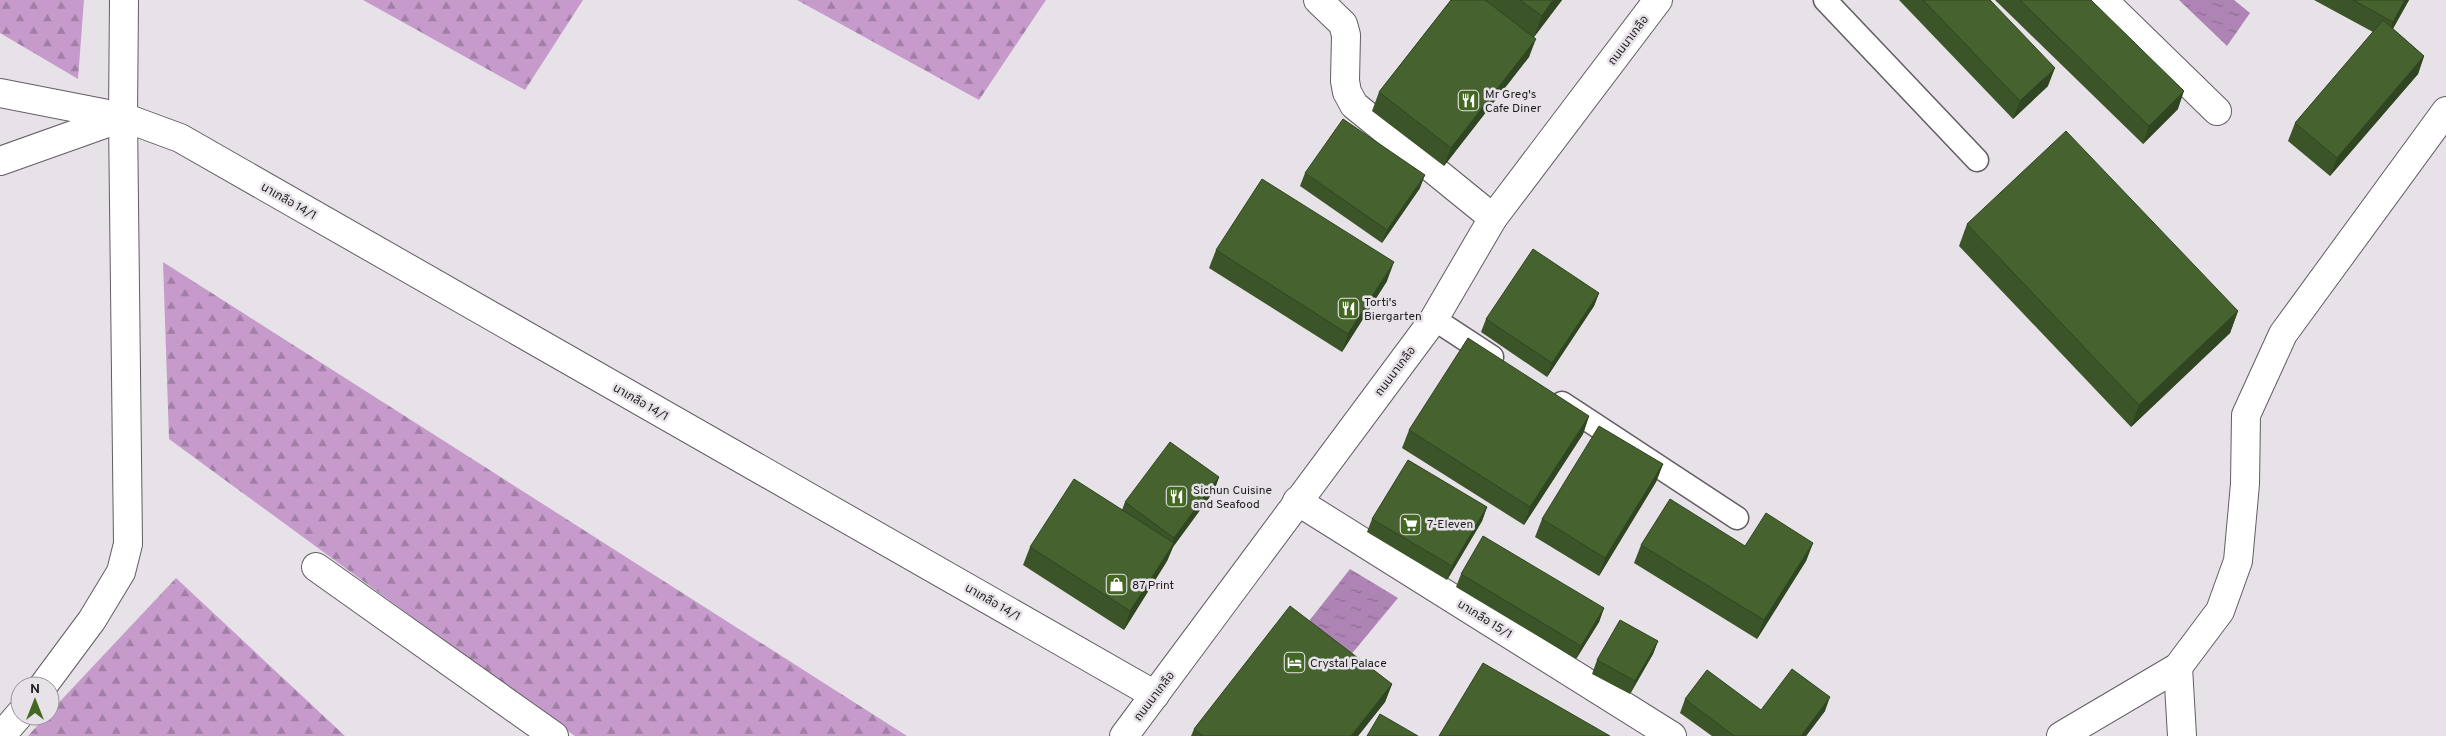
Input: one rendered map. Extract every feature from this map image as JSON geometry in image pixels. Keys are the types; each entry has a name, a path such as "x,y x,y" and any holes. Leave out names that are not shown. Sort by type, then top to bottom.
{"street":[{"path":"51,676 92,620 122,572 128,544 123,117 124,0"},
{"path":"1318,0 1343,24 1346,35 1345,81 1347,92 1354,105 1493,218"},
{"name":"ถนนนาเกลือ","path":"1124,736 1434,319 1493,218 1658,0"},
{"path":"2103,0 2217,111"},
{"name":"นาเกลือ 14/1","path":"0,93 123,117 180,138 1155,695"},
{"path":"2061,736 2178,666 2220,611 2238,561 2245,484 2246,415 2283,334 2446,111"},
{"path":"0,161 123,117"},
{"name":"นาเกลือ 15/1","path":"1297,501 1672,736"},
{"path":"316,567 554,736"},
{"path":"2178,666 2182,736"},
{"path":"1,736 10,726"}],"lane":[{"path":"1825,0 1977,160"},
{"path":"1434,319 1508,367"},
{"path":"1541,389 1738,518"}],"green space":[{"path":"0,0 84,0 78,79 0,33"},
{"path":"363,0 583,0 525,90"},
{"path":"797,0 1046,0 979,100"},
{"path":"163,262 907,736 575,736 169,439"},
{"path":"176,578 345,736 28,736 37,726 60,726 60,701"}],"water":[{"path":"2179,0 2234,0 2250,13 2227,46"},
{"path":"1350,569 1398,598 1349,657 1302,630"}],"building":[{"path":"1451,0 1485,0 1536,39 1451,148 1379,92"},
{"path":"1520,0 1553,0 1542,16"},
{"path":"1923,0 1990,0 2055,68 2020,101"},
{"path":"2020,0 2091,0 2184,91 2149,126"},
{"path":"2353,0 2405,0 2393,22"},
{"path":"2383,20 2424,56 2337,158 2295,123"},
{"path":"1343,119 1425,175 1387,230 1305,173"},
{"path":"2066,131 2238,311 2139,405 1967,224"},
{"path":"1262,179 1394,262 1348,334 1216,250"},
{"path":"1533,249 1599,293 1552,363 1486,319"},
{"path":"1468,338 1589,416 1530,507 1409,430"},
{"path":"1599,426 1663,464 1605,558 1542,519"},
{"path":"1170,442 1219,477 1174,538 1125,502"},
{"path":"1408,460 1487,507 1452,566 1372,519"},
{"path":"1074,479 1174,543 1130,611 1030,547"},
{"path":"1670,499 1745,546 1766,513 1813,543 1764,620 1641,545"},
{"path":"1483,536 1604,608 1581,646 1461,574"},
{"name":"Crystal Palace","path":"1290,606 1392,684 1351,736 1203,736 1194,729"},
{"path":"1620,620 1658,641 1635,681 1597,660"},
{"path":"1483,663 1610,736 1439,736"},
{"path":"1792,669 1830,697 1801,736 1734,736 1685,699 1707,670 1761,710"},
{"path":"1380,714 1418,736 1367,736"}],"place":[{"name":"Mr Greg's Cafe Diner","path":"1469,101"},
{"name":"Torti's Biergarten","path":"1348,309"},
{"name":"Sichun Cuisine and Seafood","path":"1177,497"},
{"name":"7-Eleven","path":"1411,524"},
{"name":"87 Print","path":"1116,585"},
{"name":"Crystal Palace","path":"1294,663"}]}
